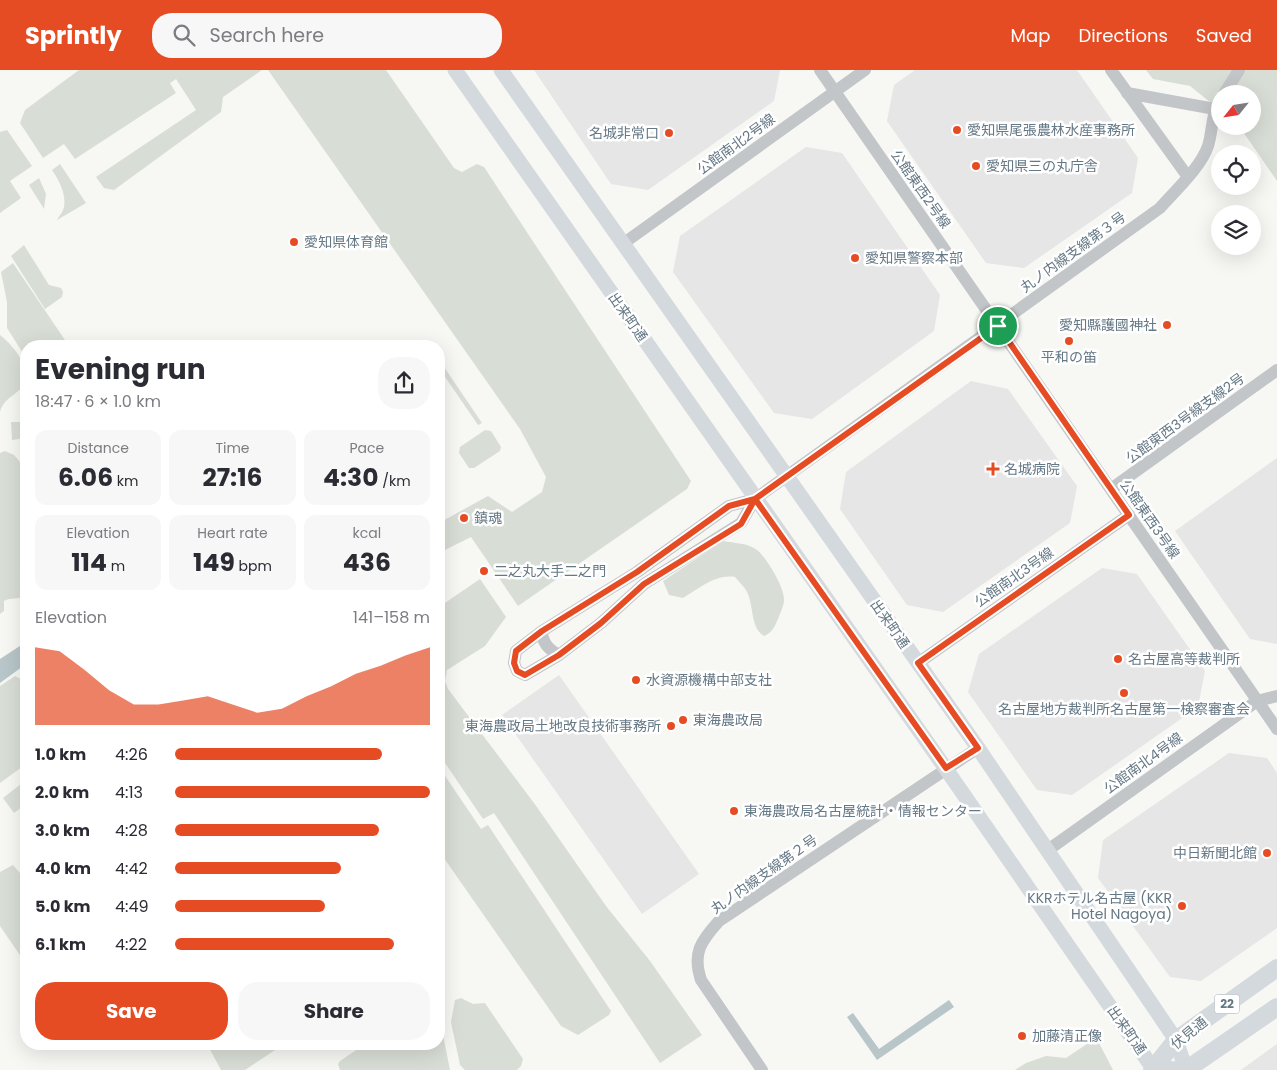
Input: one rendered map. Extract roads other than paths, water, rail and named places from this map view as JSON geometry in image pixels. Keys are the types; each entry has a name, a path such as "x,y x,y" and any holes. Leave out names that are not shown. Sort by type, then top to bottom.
{"highway":[{"name":"伏見通","path":"1152,1068 1176,1040 1277,968"},
{"name":"伏見通","path":"1186,1070 1277,1007"}],"main road":[{"name":"出来町通","path":"455,70 946,768 1152,1068 1186,1070 1176,1040 1048,850 501,70"}],"street":[{"name":"公館東西2号線","path":"820,70 998,326"},
{"name":"公館南北2号線","path":"624,243 865,70"},
{"path":"1111,70 1188,177"},
{"path":"1230,85 1239,70"},
{"path":"1127,93 1211,104"},
{"name":"丸ノ内線支線第３号","path":"755,499 1160,208 1188,177 1208,147 1211,133"},
{"name":"公館東西3号線","path":"998,326 1277,729"},
{"name":"公館東西3号線支線2号","path":"1111,490 1277,370"},
{"path":"755,499 741,524 644,584 601,623 559,655 525,675 517,671 514,663 516,651 542,631 637,572 729,506 755,499"},
{"name":"公館南北3号線","path":"918,663 1129,515"},
{"path":"542,631 542,637 549,650 559,655"},
{"path":"1257,701 1277,696"},
{"name":"公館南北4号線","path":"1048,850 1257,701"},
{"name":"丸ノ内線支線第２号","path":"762,1070 701,980 696,964 700,949 707,935 719,921 978,748"}],"place":[{"name":"愛知県尾張農林水産事務所","path":"957,130"},
{"name":"名城非常口","path":"669,133"},
{"name":"愛知県三の丸庁舎","path":"976,166"},
{"name":"愛知県体育館","path":"294,242"},
{"name":"愛知県警察本部","path":"855,258"},
{"name":"愛知縣護國神社","path":"1167,325"},
{"name":"平和の笛","path":"1069,341"},
{"name":"名城病院","path":"993,469"},
{"name":"鎮魂","path":"464,518"},
{"name":"二之丸大手二之門","path":"484,571"},
{"name":"名古屋高等裁判所","path":"1118,659"},
{"name":"水資源機構中部支社","path":"636,680"},
{"name":"名古屋地方裁判所名古屋第一検察審査会","path":"1124,693"},
{"name":"東海農政局","path":"683,720"},
{"name":"東海農政局土地改良技術事務所","path":"671,726"},
{"name":"東海農政局名古屋統計・情報センター","path":"734,811"},
{"name":"中日新聞北館","path":"1267,853"},
{"name":"KKRホテル名古屋 (KKR Hotel Nagoya)","path":"1182,906"},
{"name":"加藤清正像","path":"1022,1036"}]}
